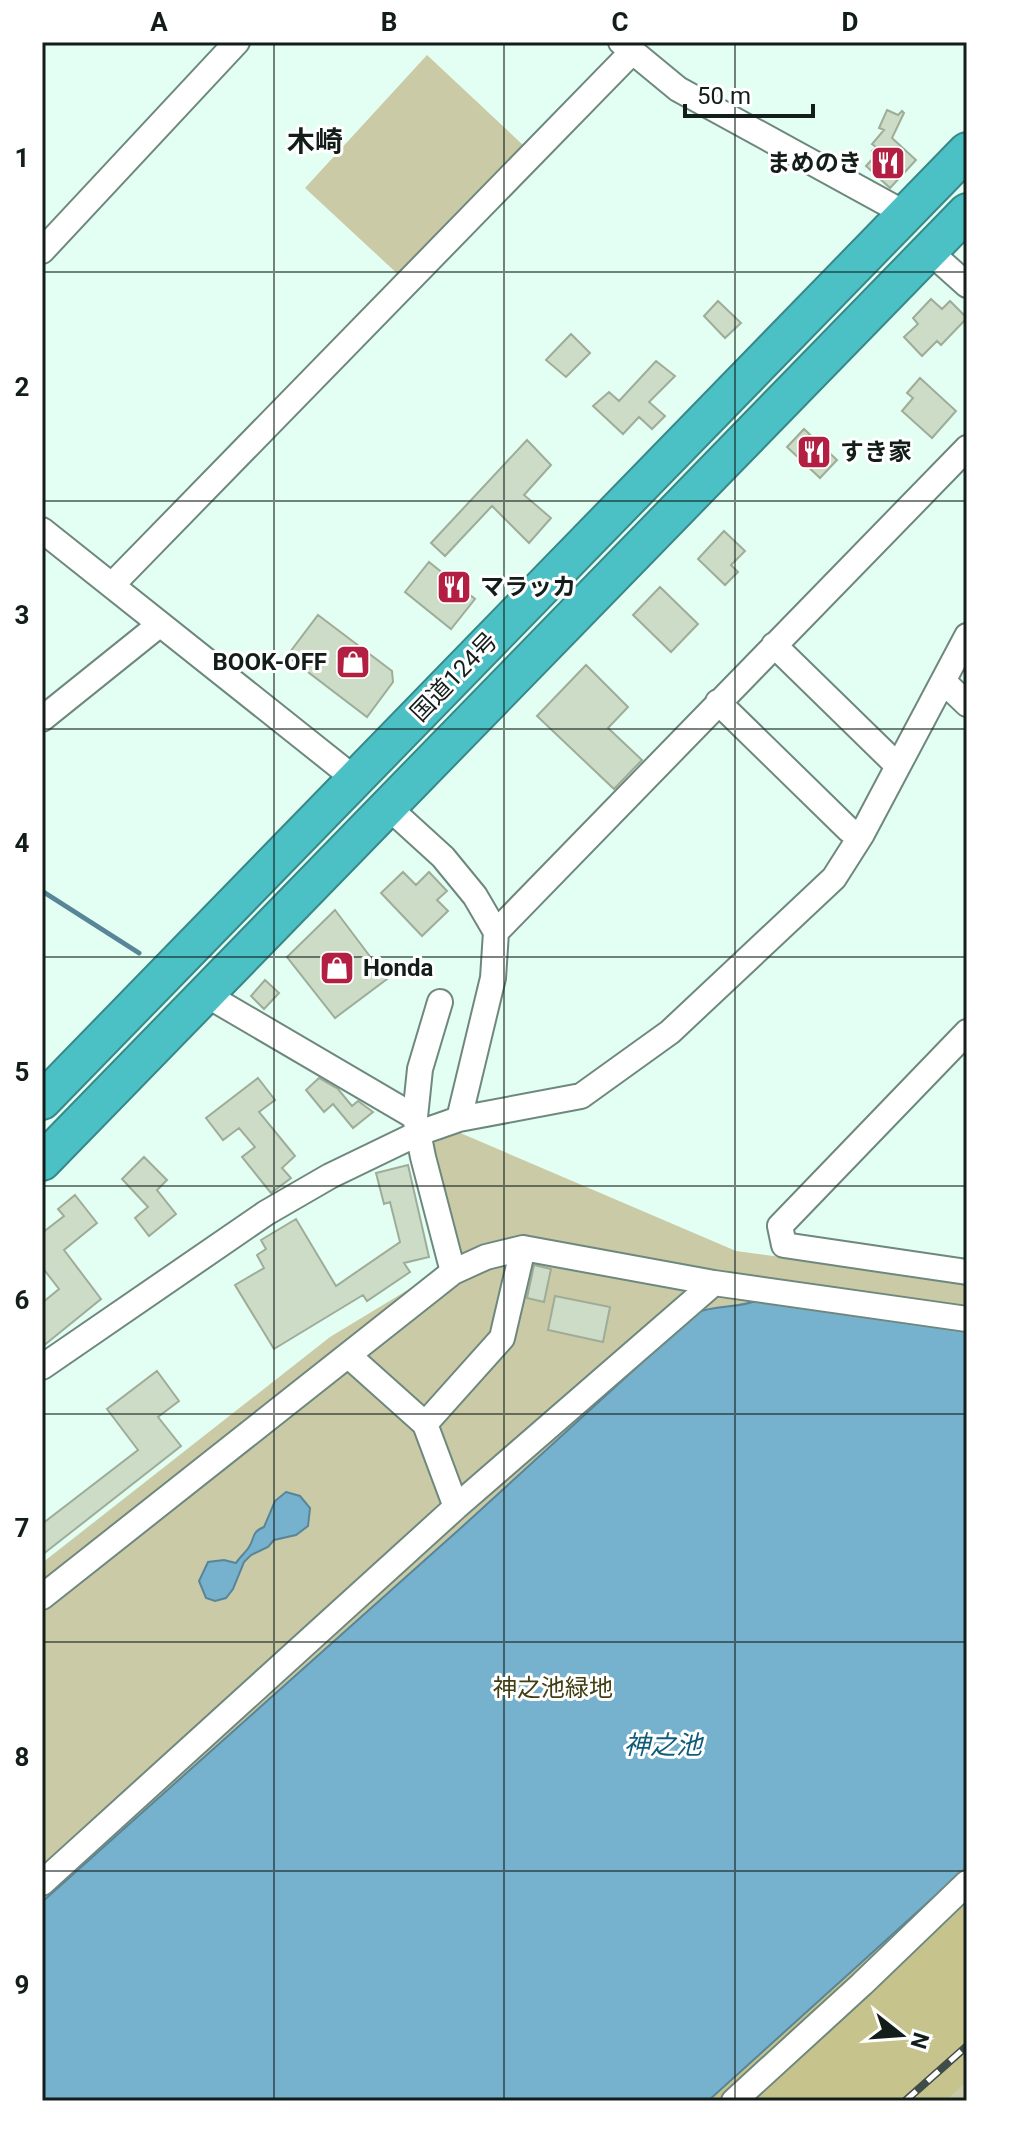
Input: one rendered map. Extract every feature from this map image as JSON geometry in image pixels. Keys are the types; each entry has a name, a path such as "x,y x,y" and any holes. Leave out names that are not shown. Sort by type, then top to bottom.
{"highway":[{"name":"国道124号","path":"42,1101 967,151"},
{"name":"国道124号","path":"42,1162 967,212"}],"street":[{"path":"42,251 237,42"},
{"path":"112,585 627,47 678,89 906,214"},
{"path":"929,251 967,285"},
{"path":"496,932 967,448"},
{"path":"42,530 355,779"},
{"path":"42,719 159,625"},
{"path":"42,1367 266,1213 417,1125 581,1096 670,1032 834,878 862,834 967,636"},
{"path":"774,645 898,766"},
{"path":"944,682 967,704"},
{"path":"718,702 849,830 862,834"},
{"path":"387,806 443,857 475,896 496,932 493,978 459,1119"},
{"path":"205,994 417,1125"},
{"path":"440,1002 420,1069 417,1125 453,1272"},
{"path":"965,1266 784,1245 780,1226 967,1032"},
{"path":"425,1424 502,1338 523,1248"},
{"path":"42,1597 453,1272 486,1257 523,1248 714,1283 967,1319"},
{"path":"45,1873 456,1507 714,1283"},
{"path":"349,1356 425,1424 456,1507"},
{"path":"734,2101 967,1883"}],"green space":[{"path":"427,55 524,146 402,278 305,188"},
{"name":"神之池","path":"458,1132 736,1251 967,1281 967,2101 42,2101 42,1563 330,1337 439,1271 412,1153"}],"shaded area":[{"path":"967,1854 967,2081 946,2101 696,2101"}],"water":[{"name":"神之池","path":"758,1300 967,1328 967,1867 708,2101 42,2101 42,1902 696,1313"},
{"path":"286,1492 300,1496 310,1508 308,1526 296,1535 274,1540 268,1547 251,1555 244,1562 226,1598 215,1601 206,1598 199,1581 208,1562 224,1560 236,1563 249,1547 255,1533 264,1527 275,1501"}],"building":[{"path":"887,110 898,115 902,111 904,113 892,138 916,160 890,188 866,166 876,155 872,151 876,147 872,144 884,130 879,128"},
{"path":"931,299 942,309 950,301 967,318 941,345 937,341 922,356 904,337 918,324 913,318"},
{"path":"718,301 741,323 725,338 704,316"},
{"path":"571,334 590,353 566,377 546,360"},
{"path":"656,361 675,376 649,402 665,416 652,429 639,417 623,434 593,406 609,392 619,401"},
{"path":"920,378 956,411 932,438 902,411 913,398 907,393"},
{"path":"804,429 837,460 820,478 787,447"},
{"path":"527,440 551,465 524,495 551,518 529,543 492,506 445,556 431,543"},
{"path":"724,531 745,551 731,565 738,572 725,585 698,559"},
{"path":"429,562 475,599 451,629 405,592"},
{"path":"660,587 698,624 671,652 633,615"},
{"path":"318,615 392,671 393,682 367,717 287,656"},
{"path":"586,665 628,707 608,728 642,760 614,789 537,716"},
{"path":"403,872 416,885 429,872 447,891 437,900 448,911 422,936 381,893"},
{"name":"Honda","path":"335,910 387,979 335,1018 287,957"},
{"path":"265,980 279,993 264,1009 251,996"},
{"path":"258,1078 275,1100 259,1112 295,1156 282,1168 291,1178 271,1193 242,1157 255,1147 239,1128 223,1140 206,1118"},
{"path":"319,1078 338,1089 352,1106 358,1101 373,1112 353,1128 333,1104 324,1112 306,1090"},
{"path":"144,1157 167,1180 157,1190 176,1214 149,1236 135,1218 148,1207 122,1179"},
{"path":"408,1165 429,1257 404,1263 410,1272 367,1301 363,1295 274,1349 235,1285 264,1268 257,1255 266,1249 261,1240 296,1219 336,1286 400,1242 390,1202 384,1204 376,1173"},
{"path":"75,1195 97,1223 64,1250 101,1299 42,1347 42,1303 59,1289 42,1267 42,1233 64,1216 58,1209"},
{"path":"534,1265 551,1269 544,1302 527,1298"},
{"path":"555,1296 610,1307 603,1342 548,1330"},
{"path":"157,1371 179,1401 158,1417 181,1446 42,1555 42,1524 138,1450 107,1409"}],"waterway":[{"path":"42,891 139,953"}],"railway":[{"path":"905,2101 967,2046"}],"place":[{"name":"まめのき","path":"888,163"},
{"name":"すき家","path":"814,452"},
{"name":"マラッカ","path":"454,587"},
{"name":"BOOK-OFF","path":"353,662"},
{"name":"Honda","path":"337,968"}],"district":[{"name":"木崎","path":"315,141"}],"park label":[{"name":"神之池緑地","path":"553,1688"}]}
